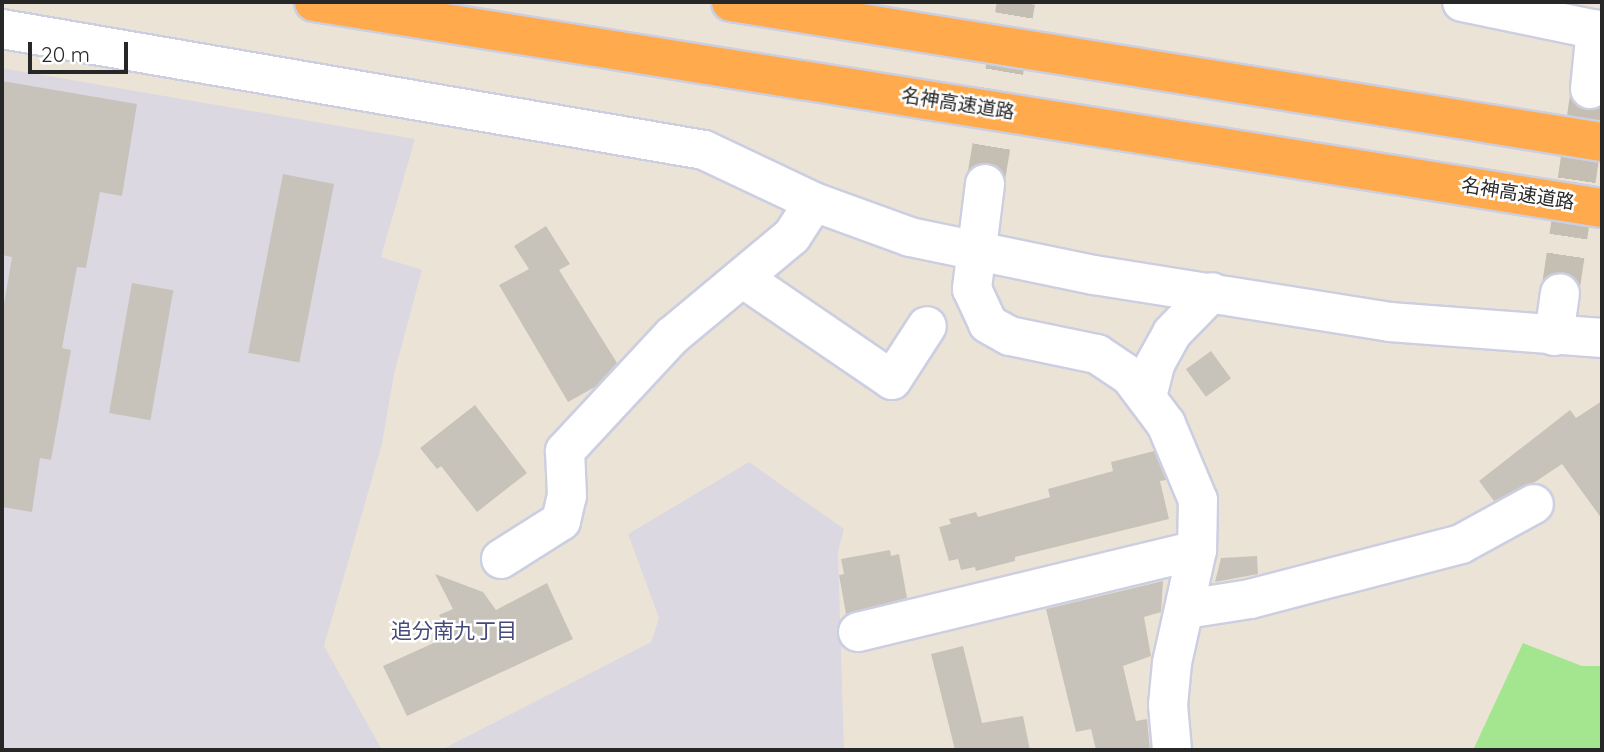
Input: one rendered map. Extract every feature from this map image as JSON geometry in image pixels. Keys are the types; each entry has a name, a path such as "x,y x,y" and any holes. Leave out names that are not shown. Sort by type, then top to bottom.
{"highway":[{"name":"名神高速道路","path":"314,2 1602,208"},
{"path":"731,2 1602,142"}],"street":[{"path":"1462,2 1500,5 1599,30 1590,89"},
{"path":"2,29 704,150 814,202 910,237 1094,275 1390,322 1602,338"},
{"path":"985,184 972,289 988,324 1010,336 1097,354 1130,376 1147,397 1182,456 1198,499 1197,550 1172,663 1168,705 1172,750"},
{"path":"501,558 561,521 567,496 565,451 672,336 744,279 792,236 814,202"},
{"path":"744,279 892,380 927,326"},
{"path":"1147,397 1155,364 1172,333 1212,292"},
{"path":"1554,336 1560,293"},
{"path":"1186,609 1250,599 1461,544 1534,504"},
{"path":"858,632 1197,550"}],"shaded area":[{"path":"2,68 415,139 381,257 422,270 394,374 382,444 324,646 382,750 2,750"},
{"path":"749,462 844,529 838,552 844,750 441,750 651,642 659,618 628,534"}],"green space":[{"path":"1523,643 1582,666 1602,666 1602,750 1473,750"}],"building":[{"path":"2,81 137,104 122,196 100,192 86,268 77,267 62,348 71,350 51,460 40,458 32,512 2,507 2,316 12,257 2,255"},
{"path":"283,174 334,184 299,363 248,353"},
{"path":"546,226 570,264 559,270 617,363 595,387 568,402 499,285 529,269 514,246"},
{"path":"132,283 173,290 150,420 109,413"},
{"path":"1211,351 1231,379 1206,397 1186,369"},
{"path":"1602,401 1602,519 1562,464 1535,482 1494,501 1479,481 1570,410 1576,418"},
{"path":"475,405 527,473 477,512 441,466 437,469 420,448"},
{"path":"1154,451 1166,480 1160,481 1169,519 1015,557 1015,561 976,571 975,567 961,570 958,559 949,561 939,527 951,524 949,519 976,512 978,517 1050,497 1048,489 1113,471 1111,462"},
{"path":"890,550 891,556 899,554 907,598 846,614 839,575 844,574 841,559"},
{"path":"1257,556 1258,574 1215,582 1221,558"},
{"path":"435,574 483,592 496,610 547,583 573,639 407,716 383,666 449,636 439,615 453,609"},
{"path":"1163,581 1161,612 1144,617 1151,656 1123,666 1136,721 1147,719 1150,750 1096,750 1091,729 1076,732 1046,609"},
{"path":"963,646 982,723 1023,716 1030,750 955,750 931,654"}],"tunnel":[{"path":"985,184 1016,2"},
{"path":"1560,293 1590,89"}],"district":[{"name":"追分南九丁目","path":"454,630"}]}
